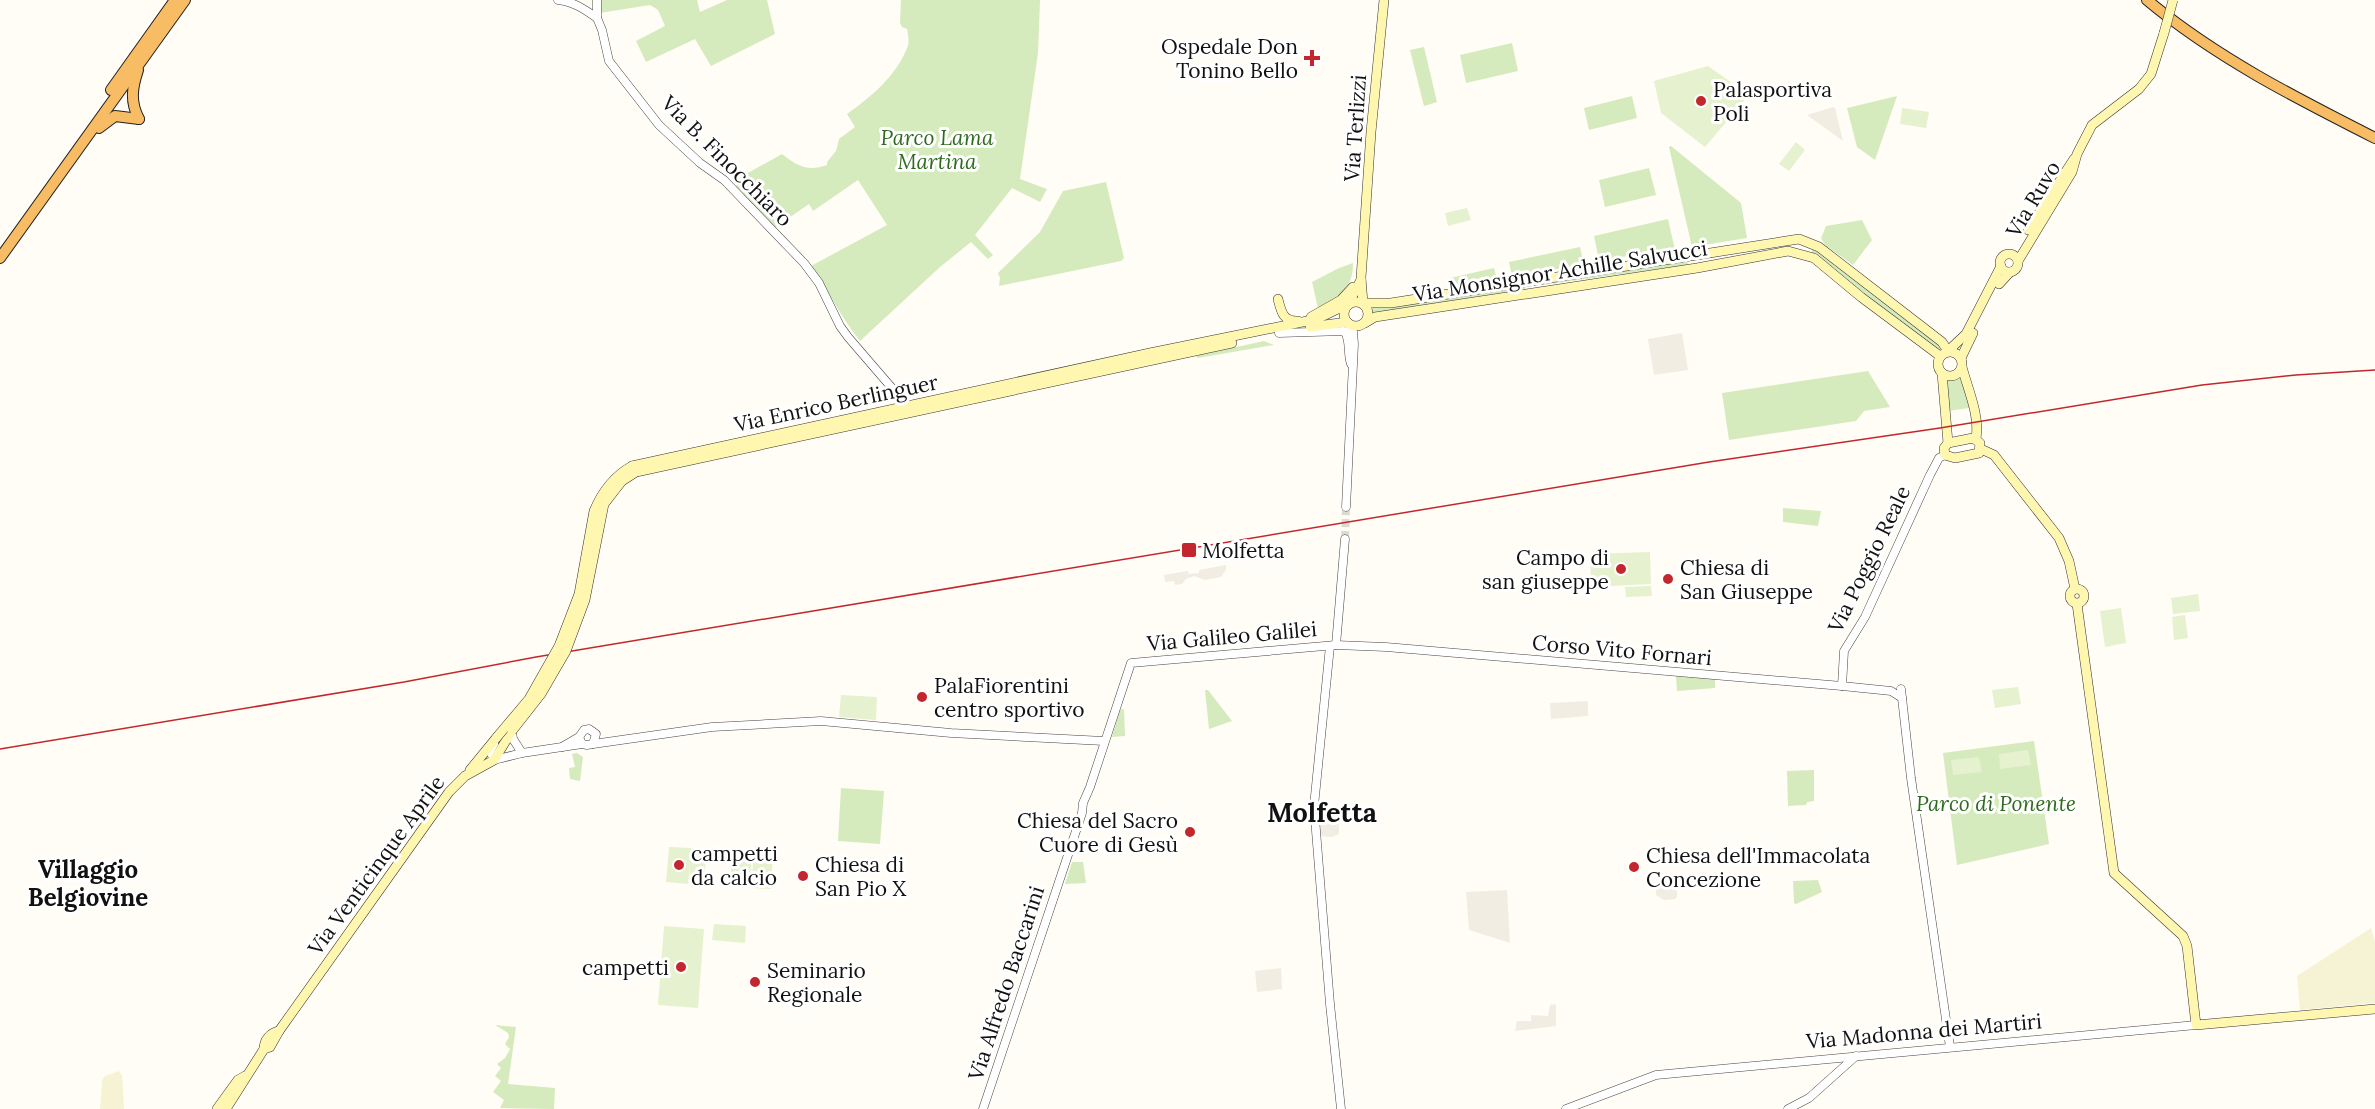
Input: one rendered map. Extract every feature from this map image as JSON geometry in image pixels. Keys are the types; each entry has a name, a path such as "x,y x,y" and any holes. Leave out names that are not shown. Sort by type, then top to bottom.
{"highway":[{"path":"0,248 175,0"},
{"path":"0,258 185,0"},
{"path":"2147,0 2171,20 2265,81 2375,138"},
{"path":"2155,0 2209,39 2259,69 2375,130"},
{"path":"85,140 102,124 115,116 123,115 139,119 133,107 132,98 142,60"}],"main road":[{"name":"Via Terlizzi","path":"1364,303 1361,278 1371,132 1384,0"},
{"name":"Via Ruvo","path":"2015,257 2016,250 2077,154 2092,125 2139,89 2151,74 2173,0"},
{"name":"Via Monsignor Achille Salvucci","path":"1364,303 1381,305 1799,239 1819,247 1945,350"},
{"name":"Via Monsignor Achille Salvucci","path":"1365,323 1375,317 1762,257 1788,251 1814,258 1861,297 1945,350"},
{"path":"1942,373 1952,376 1961,362 2001,281 2017,268 2015,257 2002,258 2001,266 1962,340 1945,350"},
{"name":"Via Terlizzi","path":"1278,299 1281,313 1288,320 1307,318 1341,300 1349,293 1363,259"},
{"name":"Via Terlizzi","path":"1363,259 1368,295 1378,301 1396,302"},
{"path":"2001,266 2010,272"},
{"name":"Via Terlizzi","path":"1348,304 1361,278"},
{"path":"1354,301 1364,303 1369,315 1365,323 1356,326 1347,322 1344,311 1348,304 1354,301"},
{"name":"Via Enrico Berlinguer","path":"465,776 529,699 559,646 579,594 594,511 599,498 619,475 634,469 1150,353 1287,326 1325,316 1348,304"},
{"name":"Via Enrico Berlinguer","path":"908,407 1319,325 1347,322"},
{"path":"1945,350 1954,352 1961,362 1973,404 1977,428 1976,439 1981,449"},
{"path":"1945,350 1942,373 1948,443"},
{"path":"1976,439 1948,443 1944,448 1948,457 1974,455 1981,449"},
{"path":"1981,449 1994,455 2059,538 2069,561 2075,589 2080,590 2084,596 2083,600 2077,604 2114,873 2183,936 2187,946 2196,1025 2375,1009"},
{"name":"Via Enrico Berlinguer","path":"494,760 512,731 541,694 566,651 588,591 604,504 634,469"},
{"name":"Via Venticinque Aprile","path":"226,1109 264,1049 270,1047 279,1030 450,792 465,776 494,760"},
{"name":"Via Venticinque Aprile","path":"217,1109 238,1080 245,1076"}],"street":[{"path":"558,0 571,1 597,18"},
{"name":"Via B. Finocchiaro","path":"597,0 597,18 609,61 660,125 699,163 724,180 809,270 828,300 840,326 908,407"},
{"path":"1346,507 1354,344 1353,332 1347,322"},
{"path":"1354,344 1365,323"},
{"path":"1279,333 1344,331 1348,339 1347,354 1352,368"},
{"name":"Via Poggio Reale","path":"1842,686 1844,651 1864,616 1937,463 1948,457"},
{"path":"1341,1109 1315,841 1314,806 1345,539"},
{"name":"Corso Vito Fornari","path":"1333,646 1386,647 1842,686 1901,694 1950,1047"},
{"name":"Via Galileo Galilei","path":"1131,663 1333,646"},
{"name":"Via Alfredo Baccarini","path":"983,1109 1131,663"},
{"path":"610,741 589,729 584,730 581,740 587,746 712,727 820,721 940,733 1104,741"},
{"path":"512,731 513,740 522,753"},
{"path":"593,744 596,734"},
{"path":"494,760 490,751 497,737"},
{"name":"Via Venticinque Aprile","path":"494,760 561,747 581,740"},
{"name":"Via Madonna dei Martiri","path":"1566,1109 1656,1075 2196,1025"},
{"path":"1788,1109 1809,1098 1856,1056"}],"shaded area":[{"path":"1835,108 1843,141 1807,115"},
{"path":"1682,333 1688,370 1654,375 1648,339"},
{"path":"1226,565 1226,570 1221,577 1205,580 1194,576 1186,579 1182,584 1175,585 1174,581 1165,582 1164,575 1188,571 1189,574 1199,573 1199,570"},
{"path":"1588,701 1588,716 1551,719 1550,703"},
{"path":"1335,807 1339,811 1339,834 1332,837 1319,836 1317,814 1319,809"},
{"path":"1668,887 1677,891 1675,899 1664,900 1656,895 1656,889"},
{"path":"1507,890 1510,943 1469,930 1466,892"},
{"path":"2371,928 2375,942 2375,1003 2300,1010 2297,976"},
{"path":"1281,968 1282,989 1257,992 1255,971"},
{"path":"1556,1004 1556,1026 1515,1031 1517,1021 1531,1021 1531,1015 1548,1016 1550,1005"},
{"path":"119,1071 122,1075 124,1109 100,1109 102,1080 105,1076"}],"green space":[{"path":"600,0 697,0 700,12 727,0 767,0 775,34 711,66 695,39 646,62 636,41 665,26 658,10 650,5 600,13"},
{"name":"Parco Lama Martina","path":"901,0 1040,0 1038,53 1020,179 1047,189 1040,202 1012,188 975,235 993,255 988,259 971,242 940,267 860,341 811,266 887,225 858,180 813,211 809,204 773,229 736,187 739,178 782,154 803,167 814,168 827,165 836,151 839,139 855,127 847,114 890,77 908,46 907,29 900,23"},
{"path":"1512,43 1518,71 1466,83 1460,55"},
{"path":"1424,47 1437,102 1424,106 1410,50"},
{"name":"Palasportiva Poli","path":"1708,66 1749,95 1705,147 1661,113 1654,81"},
{"path":"1632,96 1637,118 1589,130 1584,108"},
{"path":"1897,96 1875,160 1857,147 1847,108"},
{"path":"1902,108 1929,112 1926,128 1900,124"},
{"path":"1796,142 1805,150 1789,171 1779,164"},
{"path":"1671,146 1741,203 1747,238 1692,247 1669,147"},
{"path":"1649,168 1656,195 1605,207 1599,180"},
{"path":"1106,182 1124,258 1121,261 999,286 998,273 1040,232 1063,191"},
{"path":"1467,208 1471,220 1448,226 1445,213"},
{"path":"1668,219 1675,250 1599,260 1594,236"},
{"path":"1862,220 1872,240 1853,265 1825,245 1821,238 1826,226"},
{"path":"1580,247 1584,265 1512,276 1509,262"},
{"path":"1812,249 1816,249 1941,349 1938,350 1812,254"},
{"path":"1689,260 1687,265 1542,285 1542,283"},
{"path":"1353,263 1347,286 1338,296 1318,308 1312,282"},
{"path":"1494,268 1497,279 1448,287 1446,279"},
{"path":"1527,286 1525,289 1382,312 1372,317 1370,306"},
{"path":"1264,341 1274,345 1198,358 1196,356"},
{"path":"1868,371 1890,407 1864,411 1856,421 1729,440 1722,393"},
{"path":"1961,377 1969,408 1948,411 1946,380 1953,381"},
{"path":"1783,508 1821,511 1818,526 1783,522"},
{"name":"Campo di san giuseppe","path":"1650,552 1651,584 1591,587 1590,554"},
{"path":"1651,586 1652,596 1626,597 1625,587"},
{"path":"2198,594 2200,611 2173,614 2171,598"},
{"path":"2121,608 2126,643 2105,647 2100,611"},
{"path":"2185,615 2188,638 2174,640 2172,617"},
{"path":"1676,676 1715,679 1715,688 1677,691"},
{"path":"2018,687 2021,704 1995,708 1992,690"},
{"path":"1205,690 1208,690 1232,721 1209,729"},
{"path":"841,695 877,697 876,720 839,717"},
{"path":"1124,709 1125,736 1112,737 1120,710"},
{"name":"Parco di Ponente","path":"2034,741 2049,844 1957,865 1943,753"},
{"path":"2028,750 2031,765 2000,769 1999,754"},
{"path":"577,753 583,757 580,781 570,779 569,768 575,767 572,754"},
{"path":"1979,757 1982,772 1953,775 1951,760"},
{"path":"1814,770 1814,801 1807,802 1806,805 1788,806 1787,771"},
{"path":"841,788 884,791 880,844 838,841"},
{"name":"campetti da calcio","path":"669,847 691,848 691,855 706,856 704,885 689,884 690,863 688,884 666,882"},
{"path":"732,853 752,853 749,888 730,887"},
{"name":"campetti da calcio","path":"753,853 773,854 771,889 752,888"},
{"path":"1072,862 1083,862 1086,883 1065,884"},
{"path":"1818,880 1822,892 1794,903 1793,881"},
{"path":"714,924 746,926 745,943 712,940"},
{"name":"campetti","path":"664,926 704,929 698,1008 658,1005"},
{"path":"495,1025 516,1027 508,1084 555,1088 554,1109 500,1108 504,1100 493,1092 501,1081 495,1076 501,1068 497,1064 505,1058 510,1049 505,1044 509,1037 508,1033"}],"tunnel":[{"path":"1345,539 1346,507"}],"railway":[{"path":"0,749 404,682 536,657 1709,462 1940,428 2202,385 2296,375 2375,370"}],"place":[{"name":"Ospedale Don Tonino Bello","path":"1312,58"},
{"name":"Palasportiva Poli","path":"1701,101"},
{"name":"Molfetta","path":"1189,550"},
{"name":"Campo di san giuseppe","path":"1621,569"},
{"name":"Chiesa di San Giuseppe","path":"1668,579"},
{"name":"PalaFiorentini centro sportivo","path":"922,697"},
{"name":"Chiesa del Sacro Cuore di Gesù","path":"1190,832"},
{"name":"campetti da calcio","path":"679,865"},
{"name":"Chiesa dell'Immacolata Concezione","path":"1634,867"},
{"name":"Chiesa di San Pio X","path":"803,876"},
{"name":"campetti","path":"681,967"},
{"name":"Seminario Regionale","path":"755,982"}],"district":[{"name":"Molfetta","path":"1322,812"},
{"name":"Villaggio Belgiovine","path":"88,883"}]}
